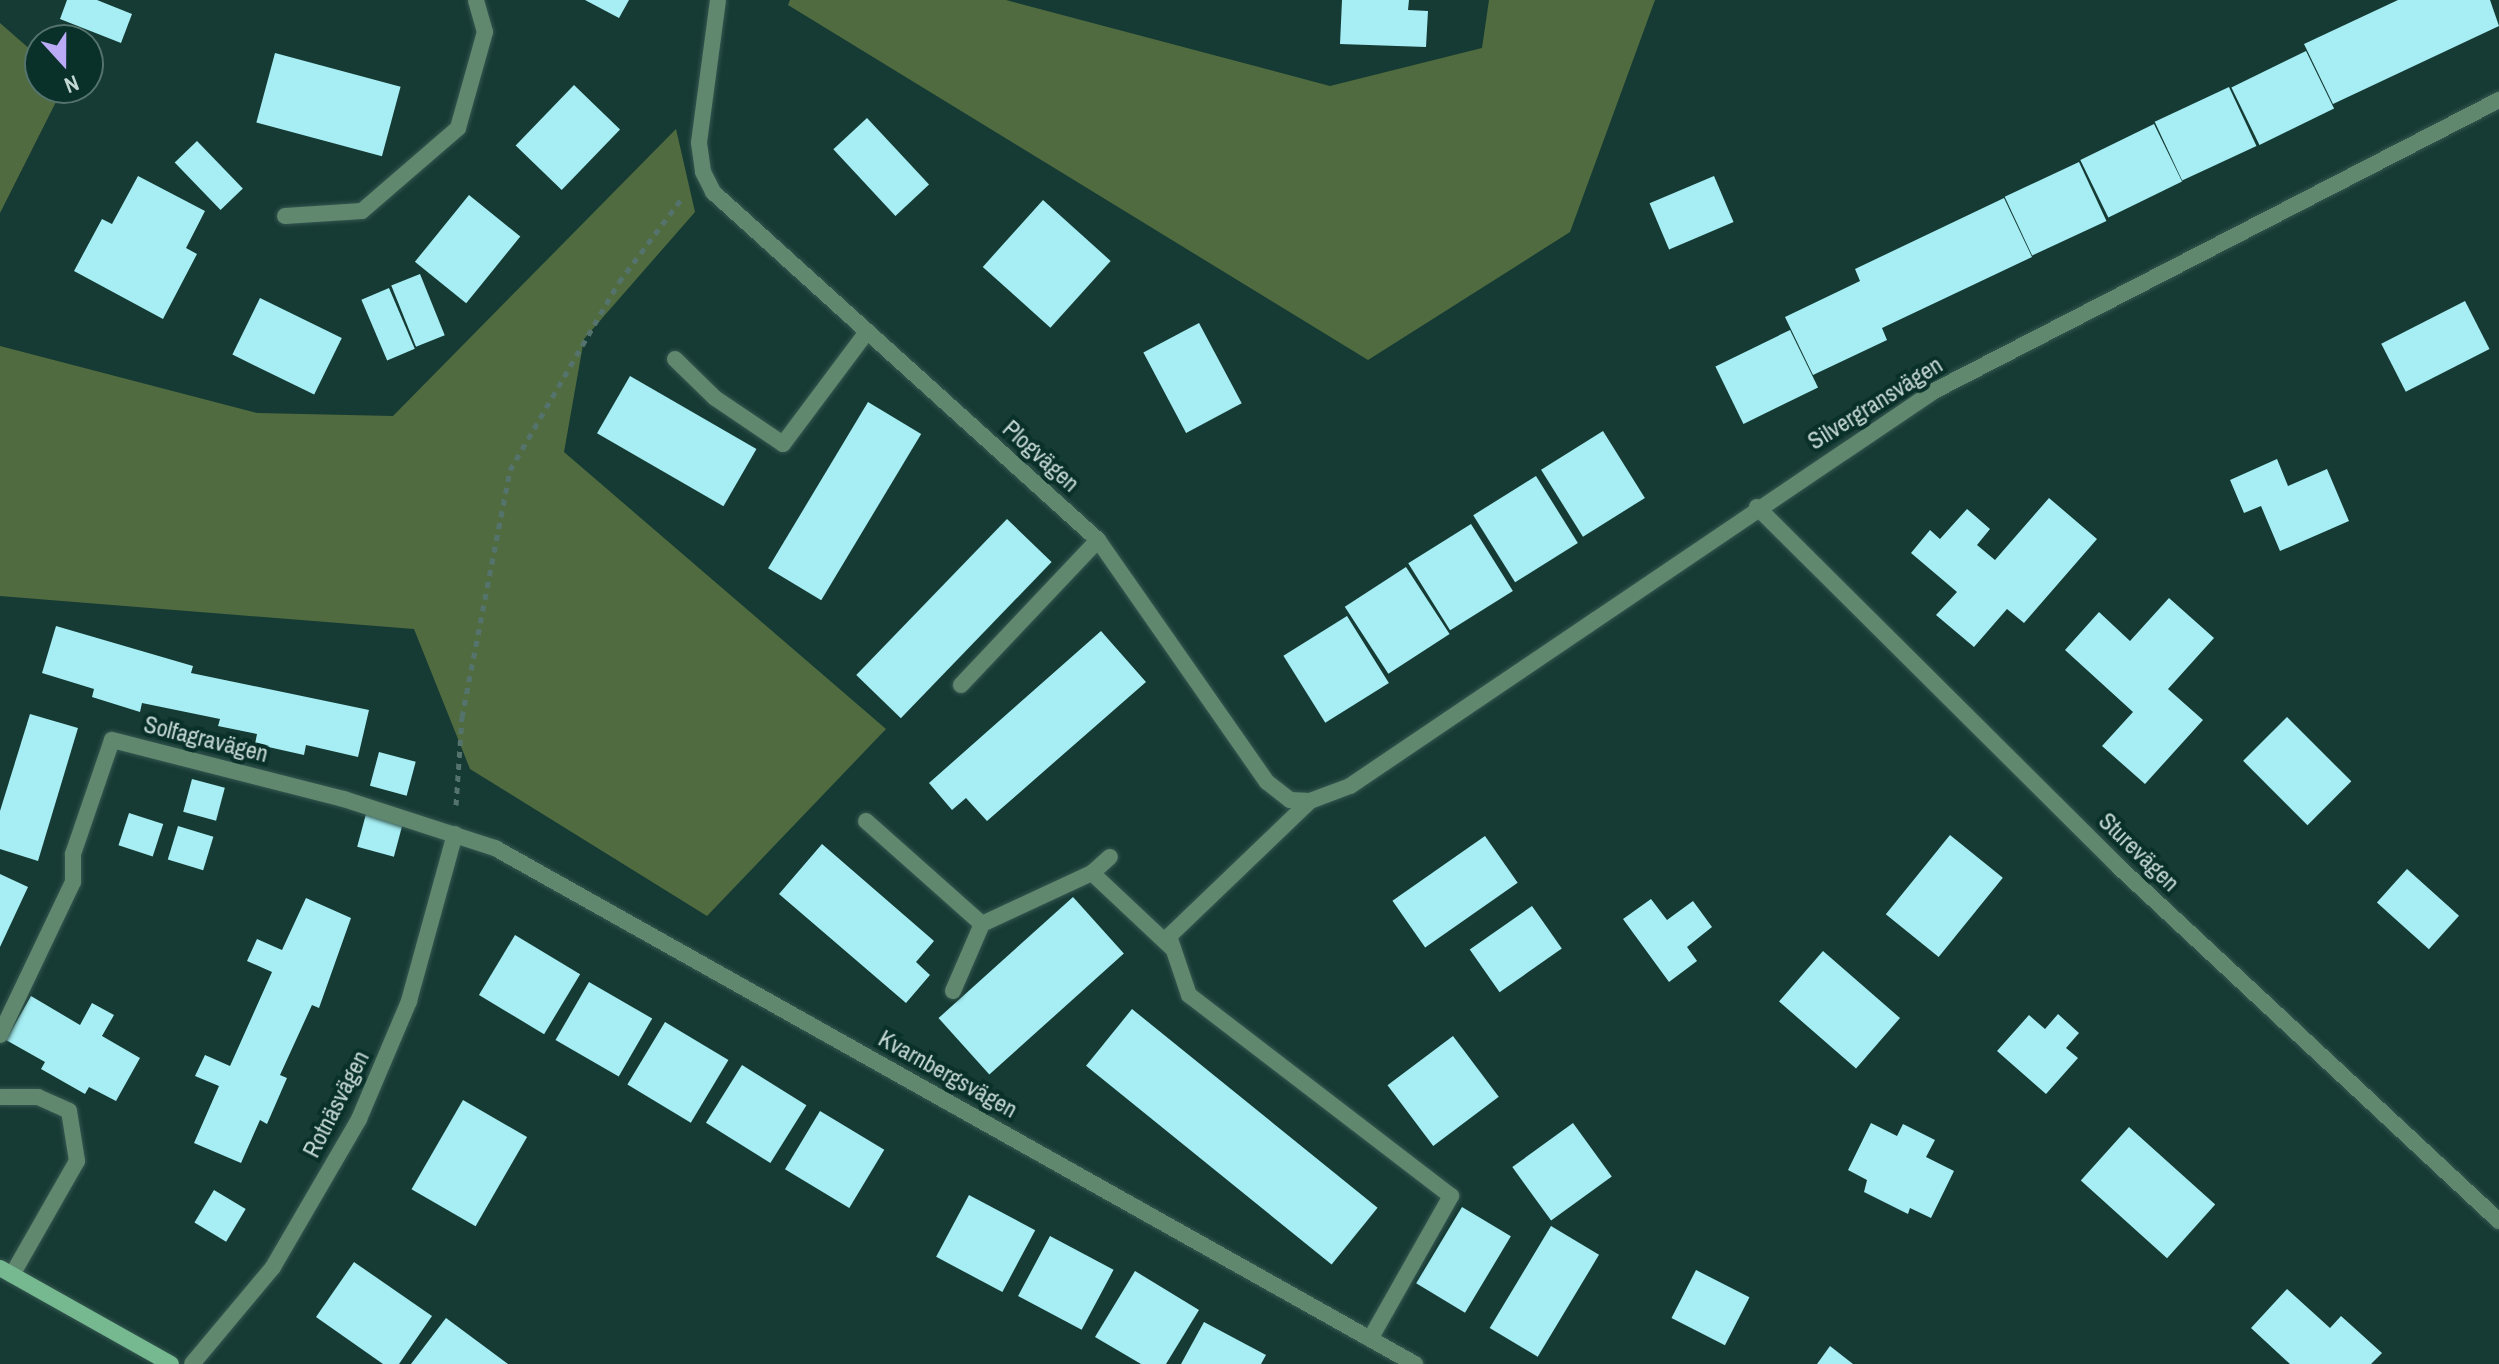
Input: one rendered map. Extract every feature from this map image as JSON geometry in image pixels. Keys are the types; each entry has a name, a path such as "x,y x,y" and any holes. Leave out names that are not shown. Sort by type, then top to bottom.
{"street":[{"path":"285,216 362,211 458,128 485,32 476,0"},
{"path":"703,172 699,143 718,0"},
{"name":"Silvergransvägen","path":"1310,801 1350,786 1757,507 1934,391 2499,100"},
{"name":"Plogvägen","path":"703,172 713,192 754,234 1098,540 1267,782 1290,800 1310,801"},
{"path":"675,359 715,398 783,444 866,333"},
{"name":"Sturevägen","path":"1757,507 2120,868 2499,1221"},
{"path":"961,685 1098,540"},
{"name":"Solfagravägen","path":"0,1035 73,882 73,854 112,740 344,799 455,834"},
{"path":"1310,801 1169,936 1189,995 1451,1196 1370,1339"},
{"path":"866,821 982,924"},
{"name":"Kvarnbergsvägen","path":"455,834 495,848 1415,1364"},
{"name":"Rotnäsvägen","path":"192,1364 273,1267 359,1119 409,1001 455,834"},
{"path":"953,991 982,924 1092,873 1110,857"},
{"path":"1092,873 1174,951"},
{"path":"0,1097 38,1097 69,1111 77,1161 6,1271 171,1364"}],"path":[{"path":"455,834 462,717 510,470 619,282 703,172"}],"green space":[{"path":"790,0 1006,0 1330,86 1482,48 1489,0 1655,0 1570,232 1368,360 788,5"},
{"path":"0,23 24,44 24,104 55,104 0,213"},
{"path":"676,129 695,212 584,339 564,452 886,729 707,916 470,769 414,629 0,596 0,346 257,413 393,416"}],"building":[{"path":"67,0 97,0 132,14 121,43 104,36 104,24 73,24 60,19"},
{"path":"585,0 629,0 619,18"},
{"path":"1342,0 1409,0 1408,10 1428,11 1426,47 1340,44"},
{"path":"2398,0 2490,0 2499,26 2333,104 2304,44"},
{"path":"2306,51 2334,109 2259,145 2231,87"},
{"path":"275,53 401,87 382,156 256,123"},
{"path":"574,85 620,129 562,190 516,145"},
{"path":"2229,87 2256,146 2182,181 2155,122"},
{"path":"867,118 929,185 895,216 833,149"},
{"path":"2154,124 2182,182 2108,217 2080,160"},
{"path":"197,141 243,188 221,210 175,163"},
{"path":"2079,162 2106,221 2032,256 2005,197"},
{"path":"138,176 205,211 186,248 197,254 163,319 74,271 102,219 112,224"},
{"path":"1714,176 1734,222 1669,249 1650,203"},
{"path":"469,195 520,237 466,303 415,262"},
{"path":"2004,198 2032,257 1882,328 1887,340 1813,375 1785,317 1860,281 1855,269"},
{"path":"1043,200 1111,261 1050,328 983,267"},
{"path":"420,274 445,335 416,347 391,286"},
{"path":"389,288 415,349 387,360 361,300"},
{"path":"260,298 342,338 314,395 232,355"},
{"path":"2465,301 2490,349 2406,392 2381,344"},
{"path":"1199,323 1242,403 1186,433 1143,353"},
{"path":"1790,330 1818,388 1743,424 1715,366"},
{"path":"630,376 756,449 723,506 597,433"},
{"path":"868,402 921,434 821,600 768,568"},
{"path":"1603,431 1645,498 1583,537 1541,470"},
{"path":"2277,459 2288,486 2327,469 2349,521 2280,551 2261,506 2244,513 2230,480"},
{"path":"1536,476 1578,543 1515,582 1473,515"},
{"path":"2049,498 2097,539 2024,623 2007,609 1974,647 1936,615 1957,592 1911,553 1930,530 1940,539 1967,509 1990,529 1977,545 1995,560"},
{"path":"1007,519 1052,562 901,718 856,675"},
{"path":"1471,524 1513,591 1450,630 1408,563"},
{"path":"1406,567 1450,634 1388,674 1345,607"},
{"path":"2169,598 2214,638 2168,689 2203,720 2145,784 2102,746 2133,712 2065,650 2099,612 2130,641"},
{"path":"1347,616 1389,683 1325,723 1283,656"},
{"path":"56,626 193,666 191,673 369,710 358,757 306,745 304,755 255,744 257,734 218,726 220,719 142,703 140,712 92,697 94,689 42,673"},
{"path":"1101,631 1146,682 987,821 966,798 952,810 929,783"},
{"path":"30,714 78,728 38,861 0,849 0,811"},
{"path":"2287,717 2351,781 2308,825 2243,761"},
{"path":"379,752 416,762 407,796 370,786"},
{"path":"192,779 225,788 216,821 183,812"},
{"path":"129,813 163,824 153,856 118,845"},
{"path":"366,814 403,824 394,857 357,847"},
{"path":"178,826 213,837 203,870 168,859"},
{"path":"1950,835 2003,878 1939,957 1886,914"},
{"path":"1485,836 1518,883 1425,948 1392,901"},
{"path":"822,844 934,941 916,962 930,975 906,1003 779,894"},
{"path":"2407,869 2459,916 2429,949 2377,902"},
{"path":"0,874 28,887 0,947"},
{"path":"1073,897 1124,953 989,1075 938,1018"},
{"path":"306,898 351,918 319,1008 312,1005 280,1075 287,1078 267,1124 260,1120 241,1163 194,1143 219,1086 195,1076 205,1055 230,1066 272,972 247,961 257,939 282,950"},
{"path":"1651,899 1667,920 1693,901 1712,927 1687,947 1697,961 1669,982 1623,919"},
{"path":"1532,906 1562,949 1500,992 1470,950"},
{"path":"515,935 580,974 544,1034 479,995"},
{"path":"1823,951 1900,1018 1856,1068 1779,1002"},
{"path":"589,982 652,1018 619,1077 556,1040"},
{"path":"31,996 80,1025 92,1003 114,1015 102,1036 140,1058 116,1101 89,1087 85,1094 41,1069 45,1062 6,1040"},
{"path":"1132,1009 1378,1208 1332,1265 1086,1066"},
{"path":"2058,1014 2079,1033 2066,1048 2078,1058 2046,1094 1997,1051 2029,1015 2045,1029"},
{"path":"665,1022 728,1060 691,1123 627,1085"},
{"path":"1453,1036 1499,1097 1433,1146 1388,1085"},
{"path":"742,1065 806,1105 770,1163 706,1123"},
{"path":"463,1100 527,1137 476,1226 411,1189"},
{"path":"820,1111 884,1150 849,1208 785,1169"},
{"path":"1573,1123 1612,1176 1551,1220 1512,1167"},
{"path":"1871,1123 1897,1136 1903,1124 1935,1140 1926,1157 1954,1171 1931,1218 1910,1208 1908,1214 1864,1192 1867,1180 1848,1170"},
{"path":"2129,1127 2215,1205 2167,1258 2081,1181"},
{"path":"214,1190 246,1209 226,1242 194,1223"},
{"path":"969,1195 1035,1230 1002,1292 936,1257"},
{"path":"1462,1207 1511,1236 1465,1313 1416,1283"},
{"path":"1551,1226 1599,1255 1538,1357 1490,1328"},
{"path":"1050,1236 1114,1270 1082,1330 1018,1296"},
{"path":"354,1262 432,1316 399,1364 383,1364 316,1317"},
{"path":"1696,1270 1749,1297 1725,1345 1671,1318"},
{"path":"1135,1271 1199,1310 1166,1364 1141,1364 1095,1337"},
{"path":"2287,1289 2330,1328 2341,1316 2382,1353 2371,1364 2290,1364 2251,1328"},
{"path":"446,1318 508,1364 411,1364"},
{"path":"1204,1322 1266,1355 1261,1364 1181,1364"},
{"path":"1830,1346 1853,1364 1817,1364"}]}
